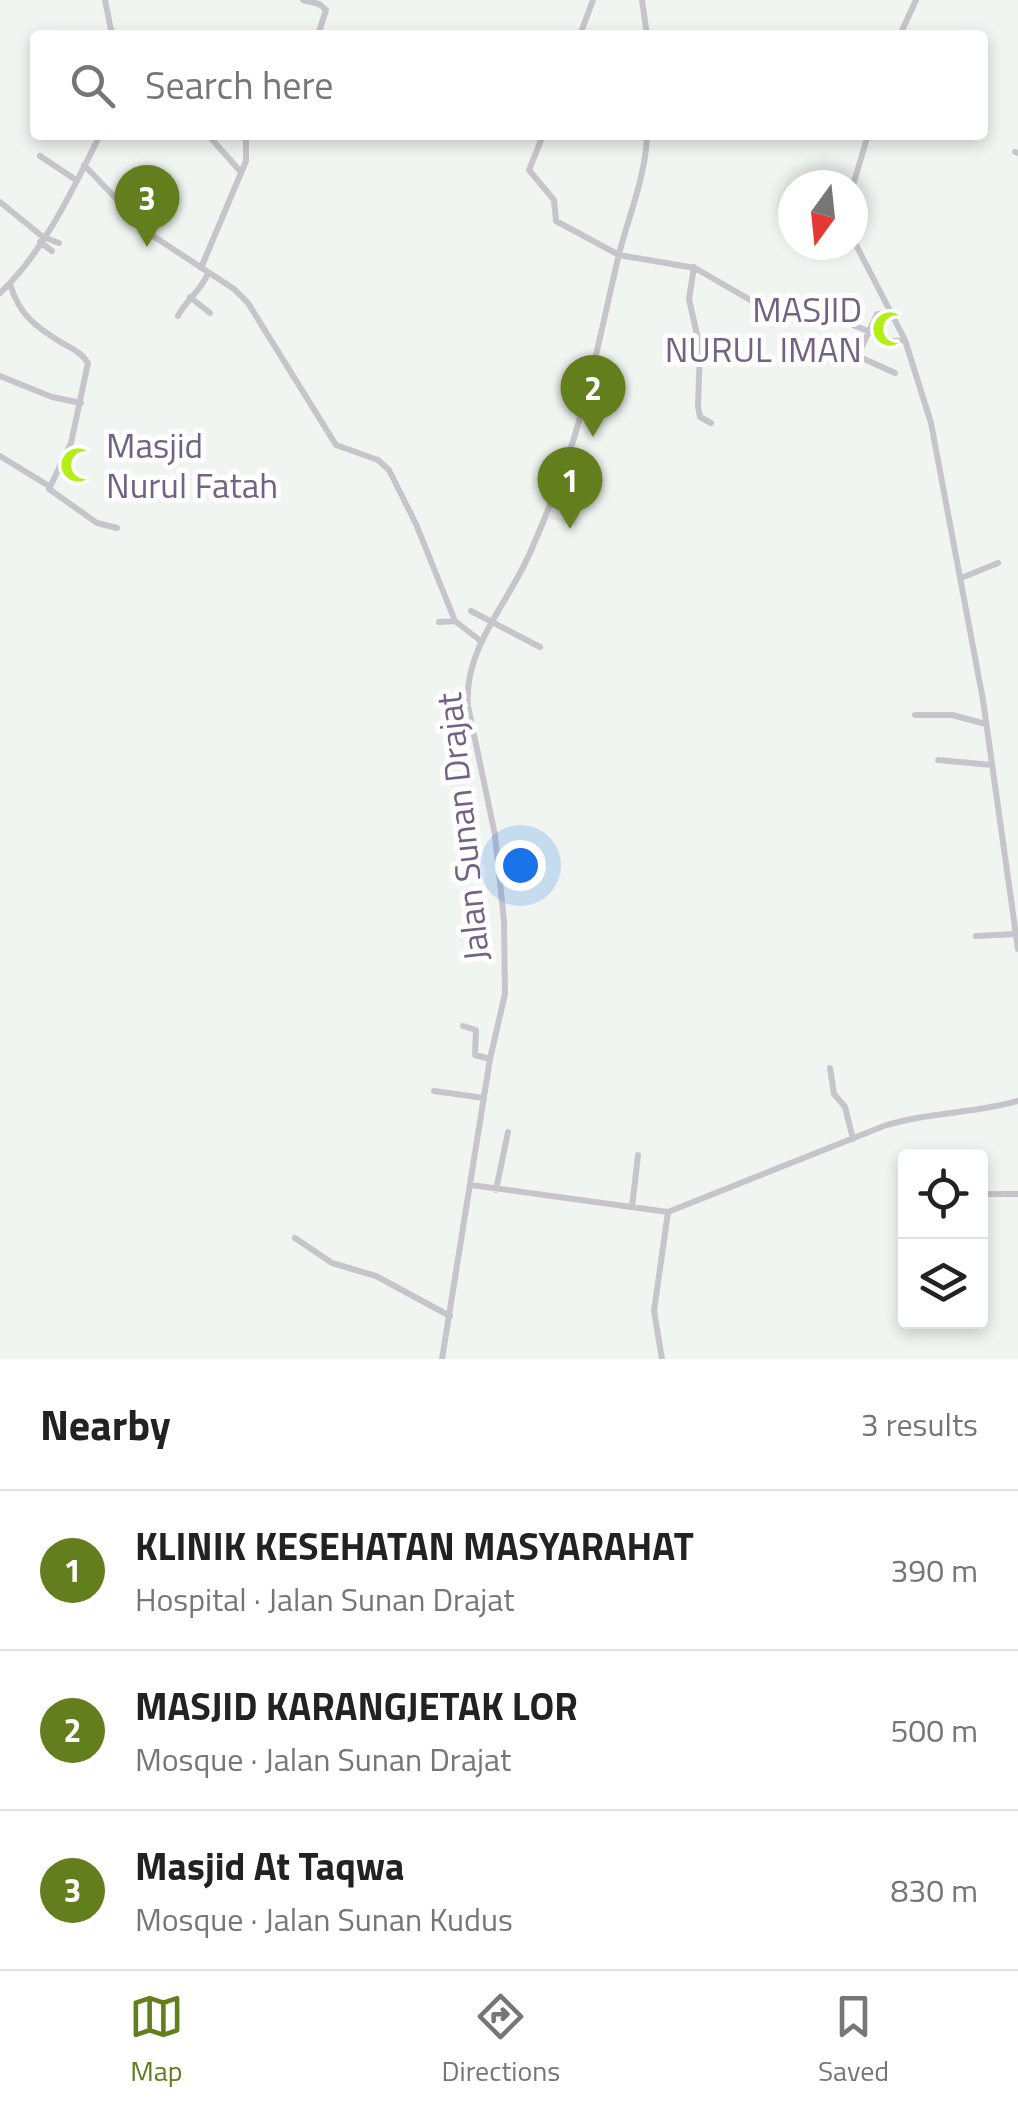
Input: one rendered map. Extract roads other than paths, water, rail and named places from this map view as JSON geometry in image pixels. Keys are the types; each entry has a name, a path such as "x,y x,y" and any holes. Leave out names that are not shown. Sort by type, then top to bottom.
{"street":[{"path":"106,0 111,30"},
{"path":"303,0 326,10 320,30"},
{"path":"582,30 593,0"},
{"path":"642,0 646,30"},
{"path":"902,30 916,0"},
{"path":"0,294 42,239 97,140"},
{"path":"212,140 241,172"},
{"path":"178,316 190,296 202,286 204,270 246,156 246,140"},
{"path":"540,140 529,170 554,200 554,220 619,255 694,267 764,308"},
{"name":"Jalan Sunan Drajat","path":"442,1359 490,1060 505,994 504,922 495,835 468,700 472,672 491,622 522,569 571,455 604,334 647,140"},
{"path":"858,170 866,140"},
{"path":"40,156 76,180"},
{"path":"84,165 150,234 234,288 248,302 336,445 378,460 388,470 416,524 455,622 482,642"},
{"path":"0,202 52,251"},
{"path":"42,239 59,243"},
{"path":"864,260 906,340 931,424 986,724 1018,949"},
{"path":"694,267 689,298 700,348 698,408 700,417 711,422"},
{"path":"10,284 15,302 30,322 87,360 69,448 49,486"},
{"path":"190,296 210,313"},
{"path":"894,315 877,314 860,356 895,373"},
{"path":"853,325 892,341 906,340"},
{"path":"0,376 52,397 81,403"},
{"path":"0,456 49,486 54,494 87,516 117,528"},
{"path":"961,578 998,563"},
{"path":"472,612 540,647"},
{"path":"439,622 455,622"},
{"path":"916,715 952,715 986,724"},
{"path":"938,760 992,765"},
{"path":"976,936 1016,934"},
{"path":"463,1026 476,1030 475,1055 490,1060"},
{"path":"830,1068 834,1094 845,1107 853,1138"},
{"path":"434,1091 484,1098"},
{"path":"470,1185 668,1212 913,1117 975,1112 1018,1101"},
{"path":"496,1190 508,1132"},
{"path":"632,1208 638,1154"},
{"path":"989,1194 1018,1194"},
{"path":"662,1359 654,1311 668,1212"},
{"path":"295,1238 332,1263 376,1276 450,1316"}],"place":[{"name":"Masjid At Taqwa","path":"147,247"},
{"name":"MASJID NURUL IMAN","path":"890,329"},
{"name":"MASJID KARANGJETAK LOR","path":"593,437"},
{"name":"Masjid Nurul Fatah","path":"78,465"},
{"name":"KLINIK KESEHATAN MASYARAHAT","path":"570,529"}]}
